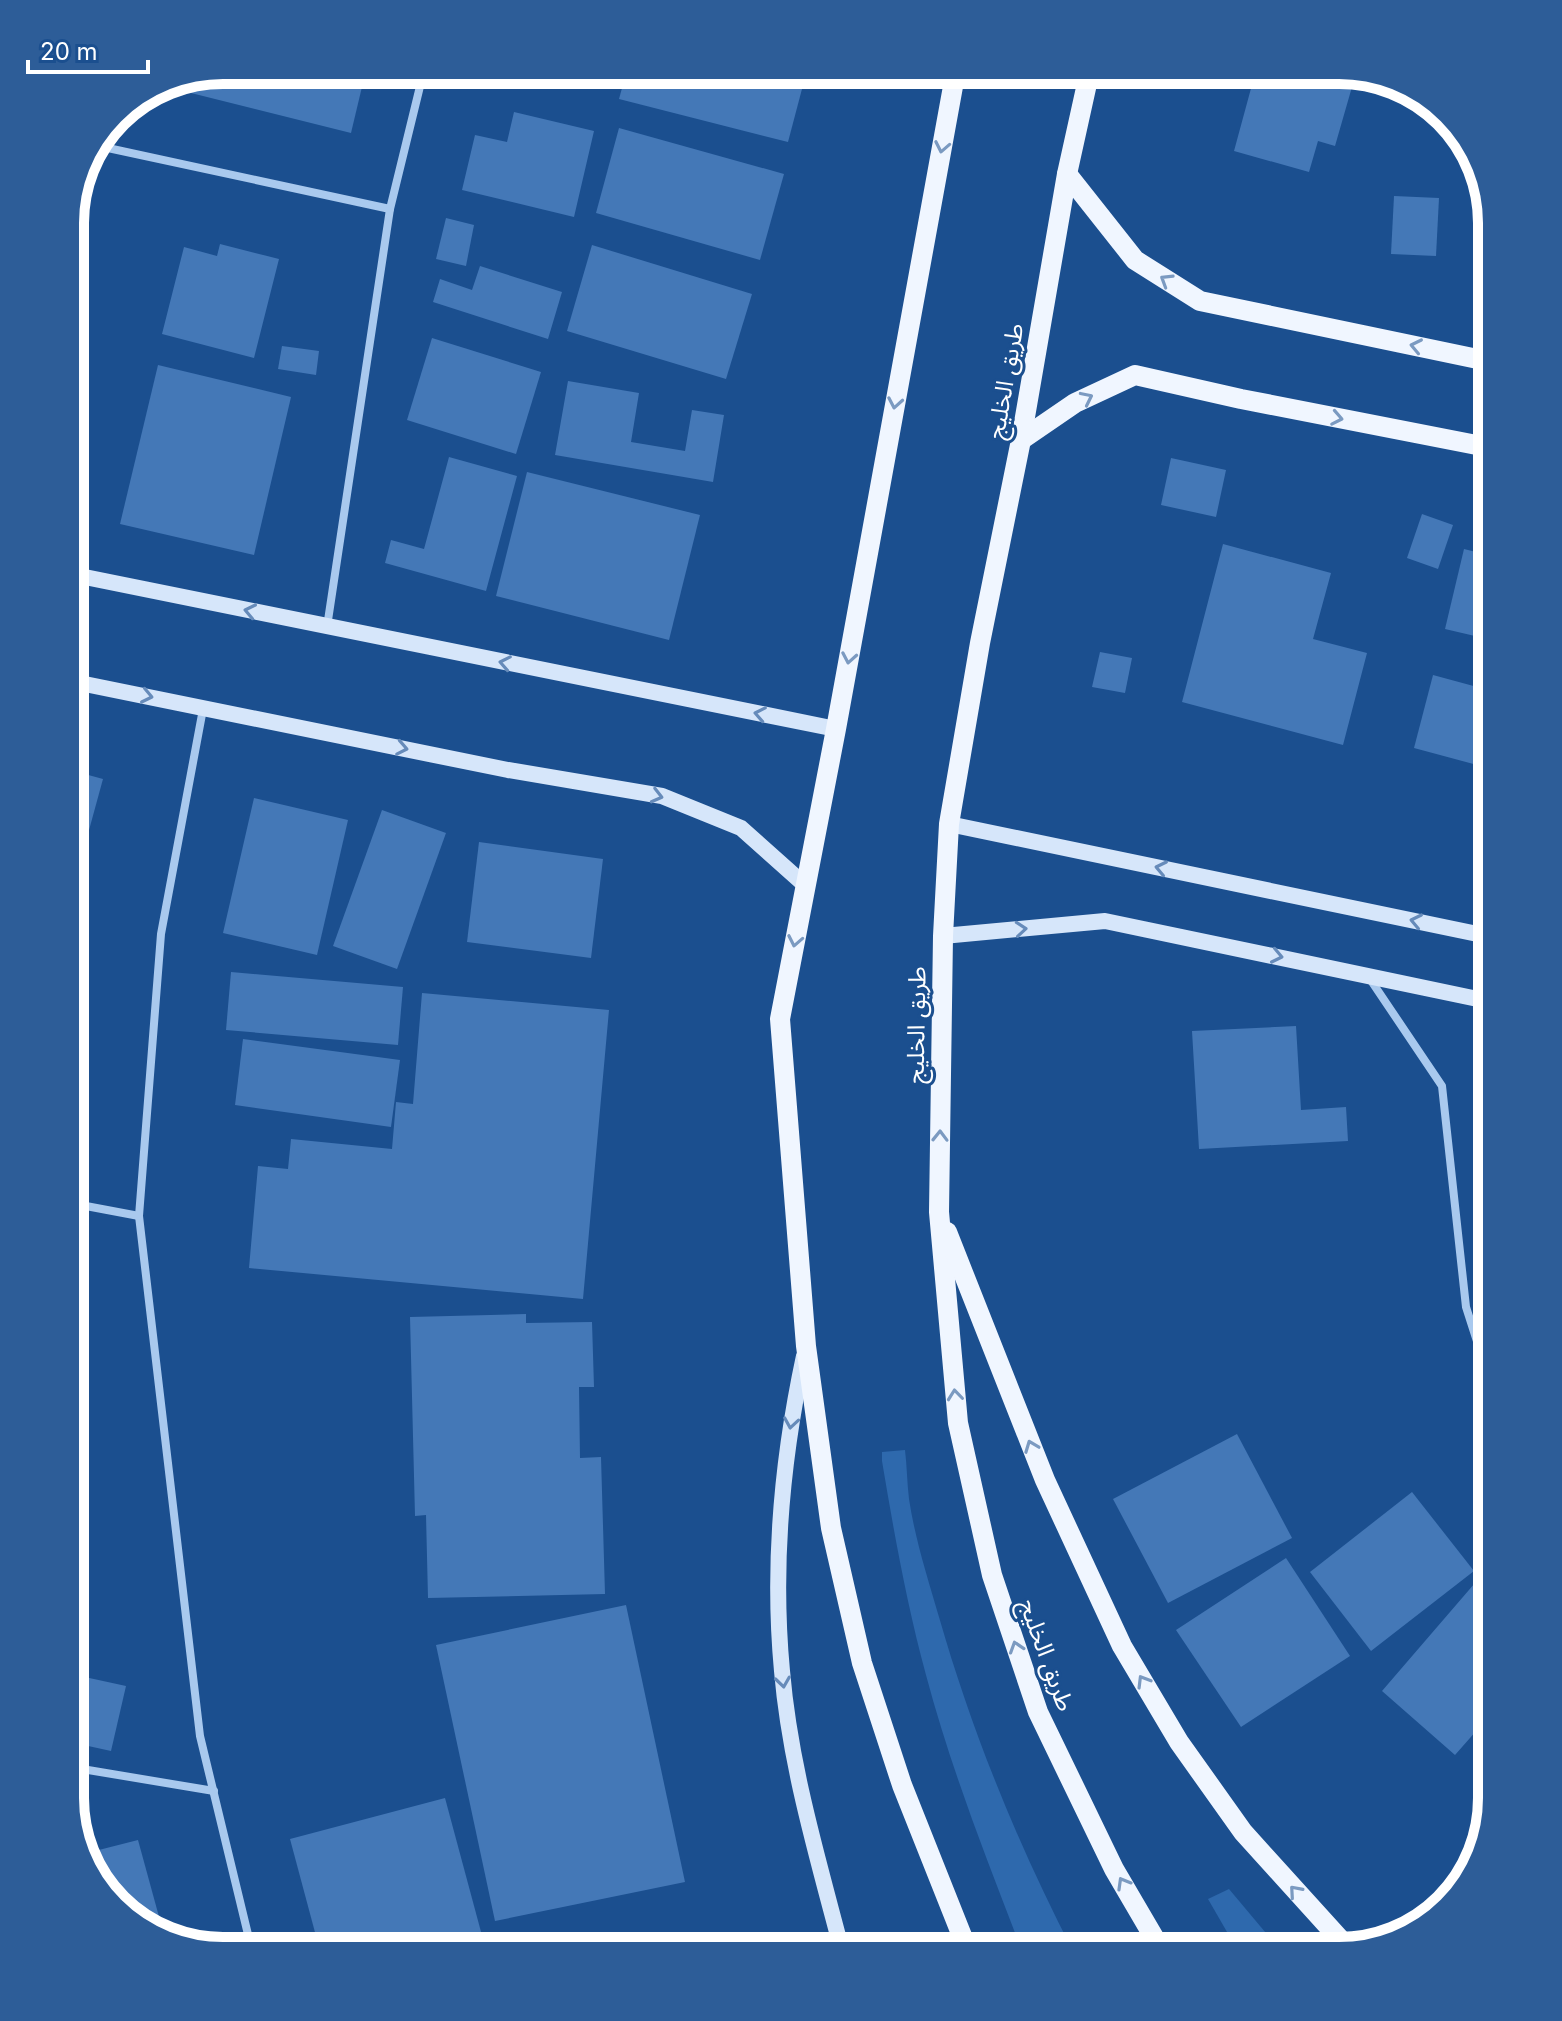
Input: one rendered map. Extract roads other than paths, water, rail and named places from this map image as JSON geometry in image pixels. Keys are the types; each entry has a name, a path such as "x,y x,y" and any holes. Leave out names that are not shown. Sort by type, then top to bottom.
{"main road":[{"path":"953,84 780,1019 806,1346 831,1528 862,1663 902,1785 962,1937"},
{"name":"طريق الخليج","path":"1087,84 1067,174 949,824 943,936 939,1212 958,1423 992,1575 1038,1712 1114,1869 1154,1937"},
{"path":"1067,174 1135,260 1200,301 1478,359"},
{"path":"1021,440 1075,403 1135,375 1478,445"},
{"path":"939,1212 1045,1480 1122,1646 1179,1742 1243,1832 1338,1937"}],"street":[{"path":"327,627 390,209 421,84"},
{"path":"107,148 390,209"},
{"path":"84,577 836,729"},
{"path":"84,684 508,770 662,796 741,828 806,886"},
{"path":"203,708 161,934 139,1216 200,1736 249,1937"},
{"path":"949,824 1478,934"},
{"path":"943,936 1105,921 1478,999"},
{"path":"1368,975 1442,1086 1466,1307 1478,1341"},
{"path":"84,1206 139,1216"},
{"path":"806,1346 792,1412 781,1491 778,1582 782,1671 808,1824 838,1937"},
{"path":"84,1769 214,1791"}]}
